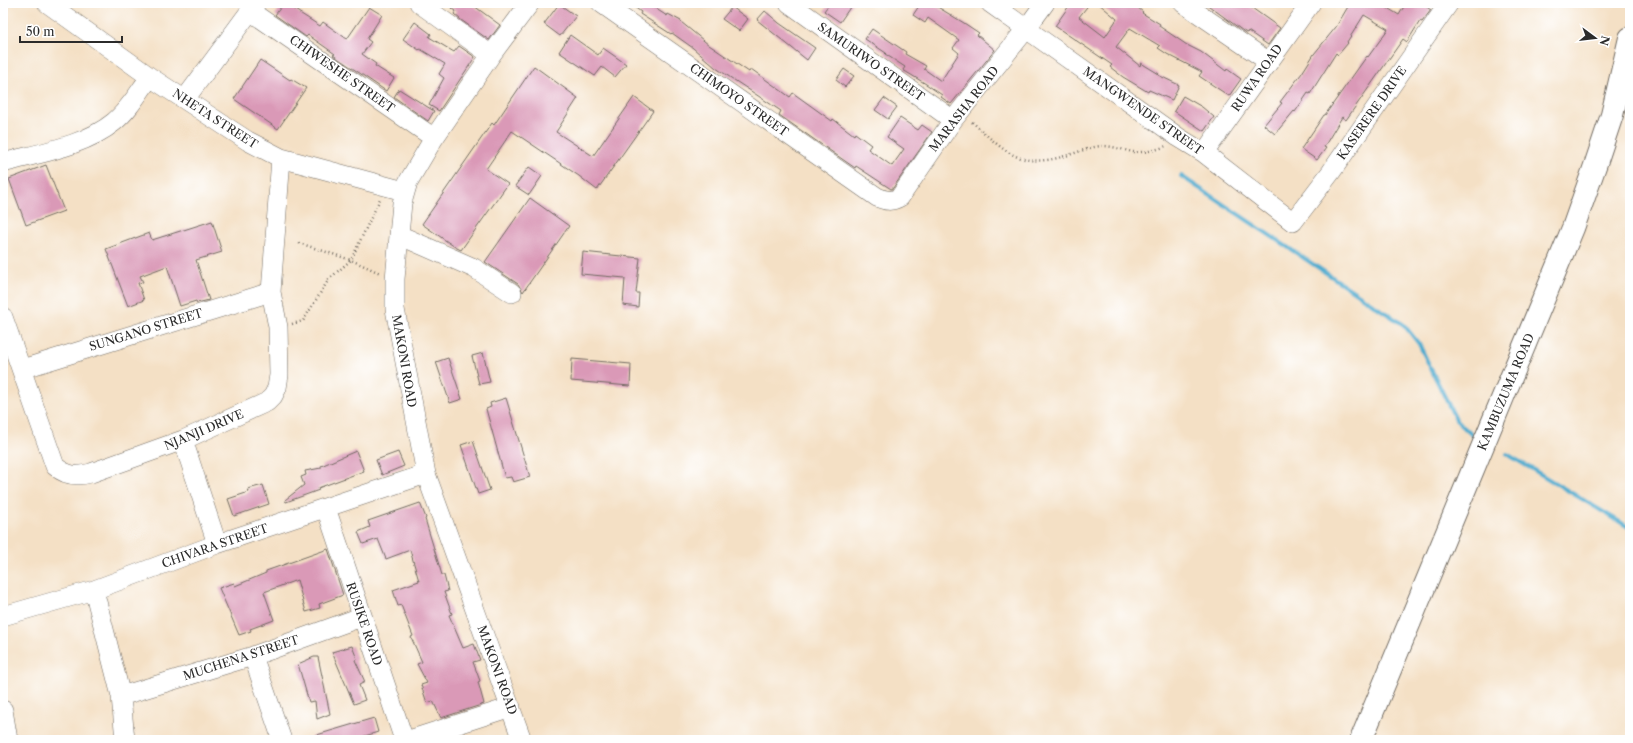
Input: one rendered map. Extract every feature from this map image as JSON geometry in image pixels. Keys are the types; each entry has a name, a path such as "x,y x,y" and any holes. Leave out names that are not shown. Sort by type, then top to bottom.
{"main road":[{"name":"KAMBUZUMA ROAD","path":"1362,740 1573,228 1612,115 1630,38"}],"street":[{"name":"NHETA STREET","path":"47,3 150,76 248,141 281,158 404,191"},
{"path":"419,3 491,55"},
{"name":"MAKONI ROAD","path":"522,740 426,474 395,309 395,280 404,191 408,182 434,138 491,55 530,3"},
{"name":"CHIMOYO STREET","path":"601,3 878,197"},
{"name":"SAMURIWO STREET","path":"789,3 957,116"},
{"name":"MANGWENDE STREET","path":"990,3 1204,153 1293,222"},
{"name":"MARASHA ROAD","path":"878,197 885,201 893,201 900,197 957,116 1045,3"},
{"path":"1183,3 1269,62"},
{"name":"RUWA ROAD","path":"1204,153 1311,3"},
{"name":"KASERERE DRIVE","path":"1293,222 1331,172 1449,3"},
{"path":"185,100 253,7"},
{"name":"CHIWESHE STREET","path":"253,7 338,71 434,138"},
{"path":"3,163 73,144 94,135 113,123 124,113 150,76"},
{"name":"NJANJI DRIVE","path":"3,317 55,466 60,471 69,475 76,476 91,473 183,440 257,407 273,396 277,388 279,375 278,327 271,292 281,158"},
{"path":"399,235 474,268 512,293"},
{"name":"SUNGANO STREET","path":"22,369 271,292"},
{"path":"183,440 217,544"},
{"name":"CHIVARA STREET","path":"3,616 94,590 217,544 426,474"},
{"name":"RUSIKE ROAD","path":"326,508 361,617 404,740"},
{"path":"94,590 121,696 125,740"},
{"name":"MUCHENA STREET","path":"121,696 253,656 361,617"},
{"path":"253,656 282,740"},
{"path":"409,740 511,707"},
{"path":"3,713 8,740"}],"path":[{"path":"957,116 1012,156 1024,160 1036,161 1060,158 1097,146 1105,146 1135,152 1160,149 1167,146 1178,136"},
{"path":"278,327 303,321 329,279 351,260 385,186"},
{"path":"299,243 351,260 395,280"}],"building":[{"path":"284,3 320,26 323,22 347,39 369,7 382,15 367,39 371,42 362,54 376,64 375,66 394,78 386,91 333,55 335,54 308,35 306,37 275,15"},
{"path":"445,3 470,3 500,25 489,40 461,20 454,14 456,11"},
{"path":"629,3 647,3 667,16 668,14 681,21 709,45 749,72 751,69 790,97 793,93 832,121 833,119 854,135 855,133 871,145 868,149 892,166 904,149 887,137 900,118 918,130 922,125 932,132 891,189 856,166 855,168 779,115 781,111 716,68 693,48 672,33 671,34 640,14 641,12"},
{"path":"830,3 853,3 840,22 824,11"},
{"path":"921,3 931,3 964,23 979,33 977,35 995,50 951,104 941,97 942,95 903,70 905,67 865,39 872,29 906,52 905,54 926,66 924,69 941,81 959,53 953,48 959,40 928,18 925,23 913,15"},
{"path":"1071,3 1090,3 1079,17 1105,37 1117,19 1098,3 1132,3 1143,12 1142,13 1160,24 1159,26 1187,45 1201,52 1226,71 1227,69 1241,79 1229,96 1199,76 1202,72 1167,54 1158,48 1160,46 1130,28 1116,47 1140,66 1141,63 1159,74 1158,75 1179,85 1172,100 1149,90 1148,92 1123,77 1110,67 1112,65 1055,26"},
{"path":"1205,3 1245,3 1280,28 1268,45 1248,31 1247,33 1243,31"},
{"path":"1346,3 1379,3 1399,15 1406,3 1421,3 1431,10 1422,22 1420,21 1407,42 1403,39 1346,120 1342,117 1324,147 1326,148 1317,160 1301,149 1324,115 1388,29 1364,15 1347,42 1348,43 1338,55 1336,53 1310,94 1308,93 1295,112 1294,111 1275,134 1264,125 1282,103 1280,102 1314,54 1336,27 1349,5"},
{"path":"559,4 576,16 560,36 544,24"},
{"path":"732,7 748,19 739,31 722,19"},
{"path":"765,11 779,23 815,48 807,60 757,20"},
{"path":"415,22 431,34 429,37 454,52 459,46 475,57 439,111 429,105 444,78 439,74 445,64 420,49 419,50 403,39"},
{"path":"570,35 598,55 603,48 626,64 615,77 602,67 595,76 559,52"},
{"path":"260,60 290,80 291,79 306,88 278,129 234,99"},
{"path":"534,66 578,98 556,132 593,156 634,97 653,111 597,190 579,176 512,131 486,169 508,184 461,250 422,224 492,123 494,125"},
{"path":"844,69 854,76 845,87 836,80"},
{"path":"399,89 434,111 428,121 394,97"},
{"path":"1183,96 1202,107 1214,117 1204,131 1174,111"},
{"path":"884,98 897,107 888,119 875,110"},
{"path":"46,165 64,211 26,225 9,179"},
{"path":"529,167 542,176 529,195 515,186"},
{"path":"530,198 569,226 523,292 518,284 485,262"},
{"path":"212,221 222,252 196,260 209,300 197,303 196,301 180,306 167,266 140,276 143,282 138,283 144,300 128,306 106,249 149,233 152,240"},
{"path":"583,252 640,258 636,293 639,293 638,307 623,305 625,278 581,274"},
{"path":"483,353 490,382 479,384 472,356"},
{"path":"448,358 462,399 450,403 436,362"},
{"path":"572,359 631,364 630,386 571,381"},
{"path":"506,398 530,477 513,482 511,477 505,478 486,409 491,407 490,403"},
{"path":"473,441 490,490 478,494 461,445"},
{"path":"356,451 364,471 286,502 285,500 304,485 301,477 306,475 305,471 321,468 321,466"},
{"path":"398,452 404,466 382,475 376,460"},
{"path":"263,485 269,504 234,516 228,499 249,492 248,489"},
{"path":"420,503 426,518 425,519 442,575 444,575 448,591 444,592 452,614 449,615 463,648 474,644 480,660 473,662 480,681 478,682 484,704 441,718 433,701 427,703 421,685 427,683 417,664 422,662 411,637 413,636 401,605 398,606 393,590 419,581 410,550 386,559 378,539 363,544 358,532 370,527 368,521"},
{"path":"328,549 343,595 319,604 320,608 306,612 297,580 264,592 274,620 239,635 219,588 234,583 235,586 266,573 266,571"},
{"path":"352,646 357,659 355,660 365,682 359,685 365,700 354,704 332,652"},
{"path":"314,657 318,657 330,714 317,719 315,701 309,702 298,664"},
{"path":"374,718 378,732 352,740 310,740 310,737"}],"waterway":[{"path":"1181,176 1404,325 1419,344 1456,420 1473,436"},
{"path":"1507,454 1630,528"}]}
